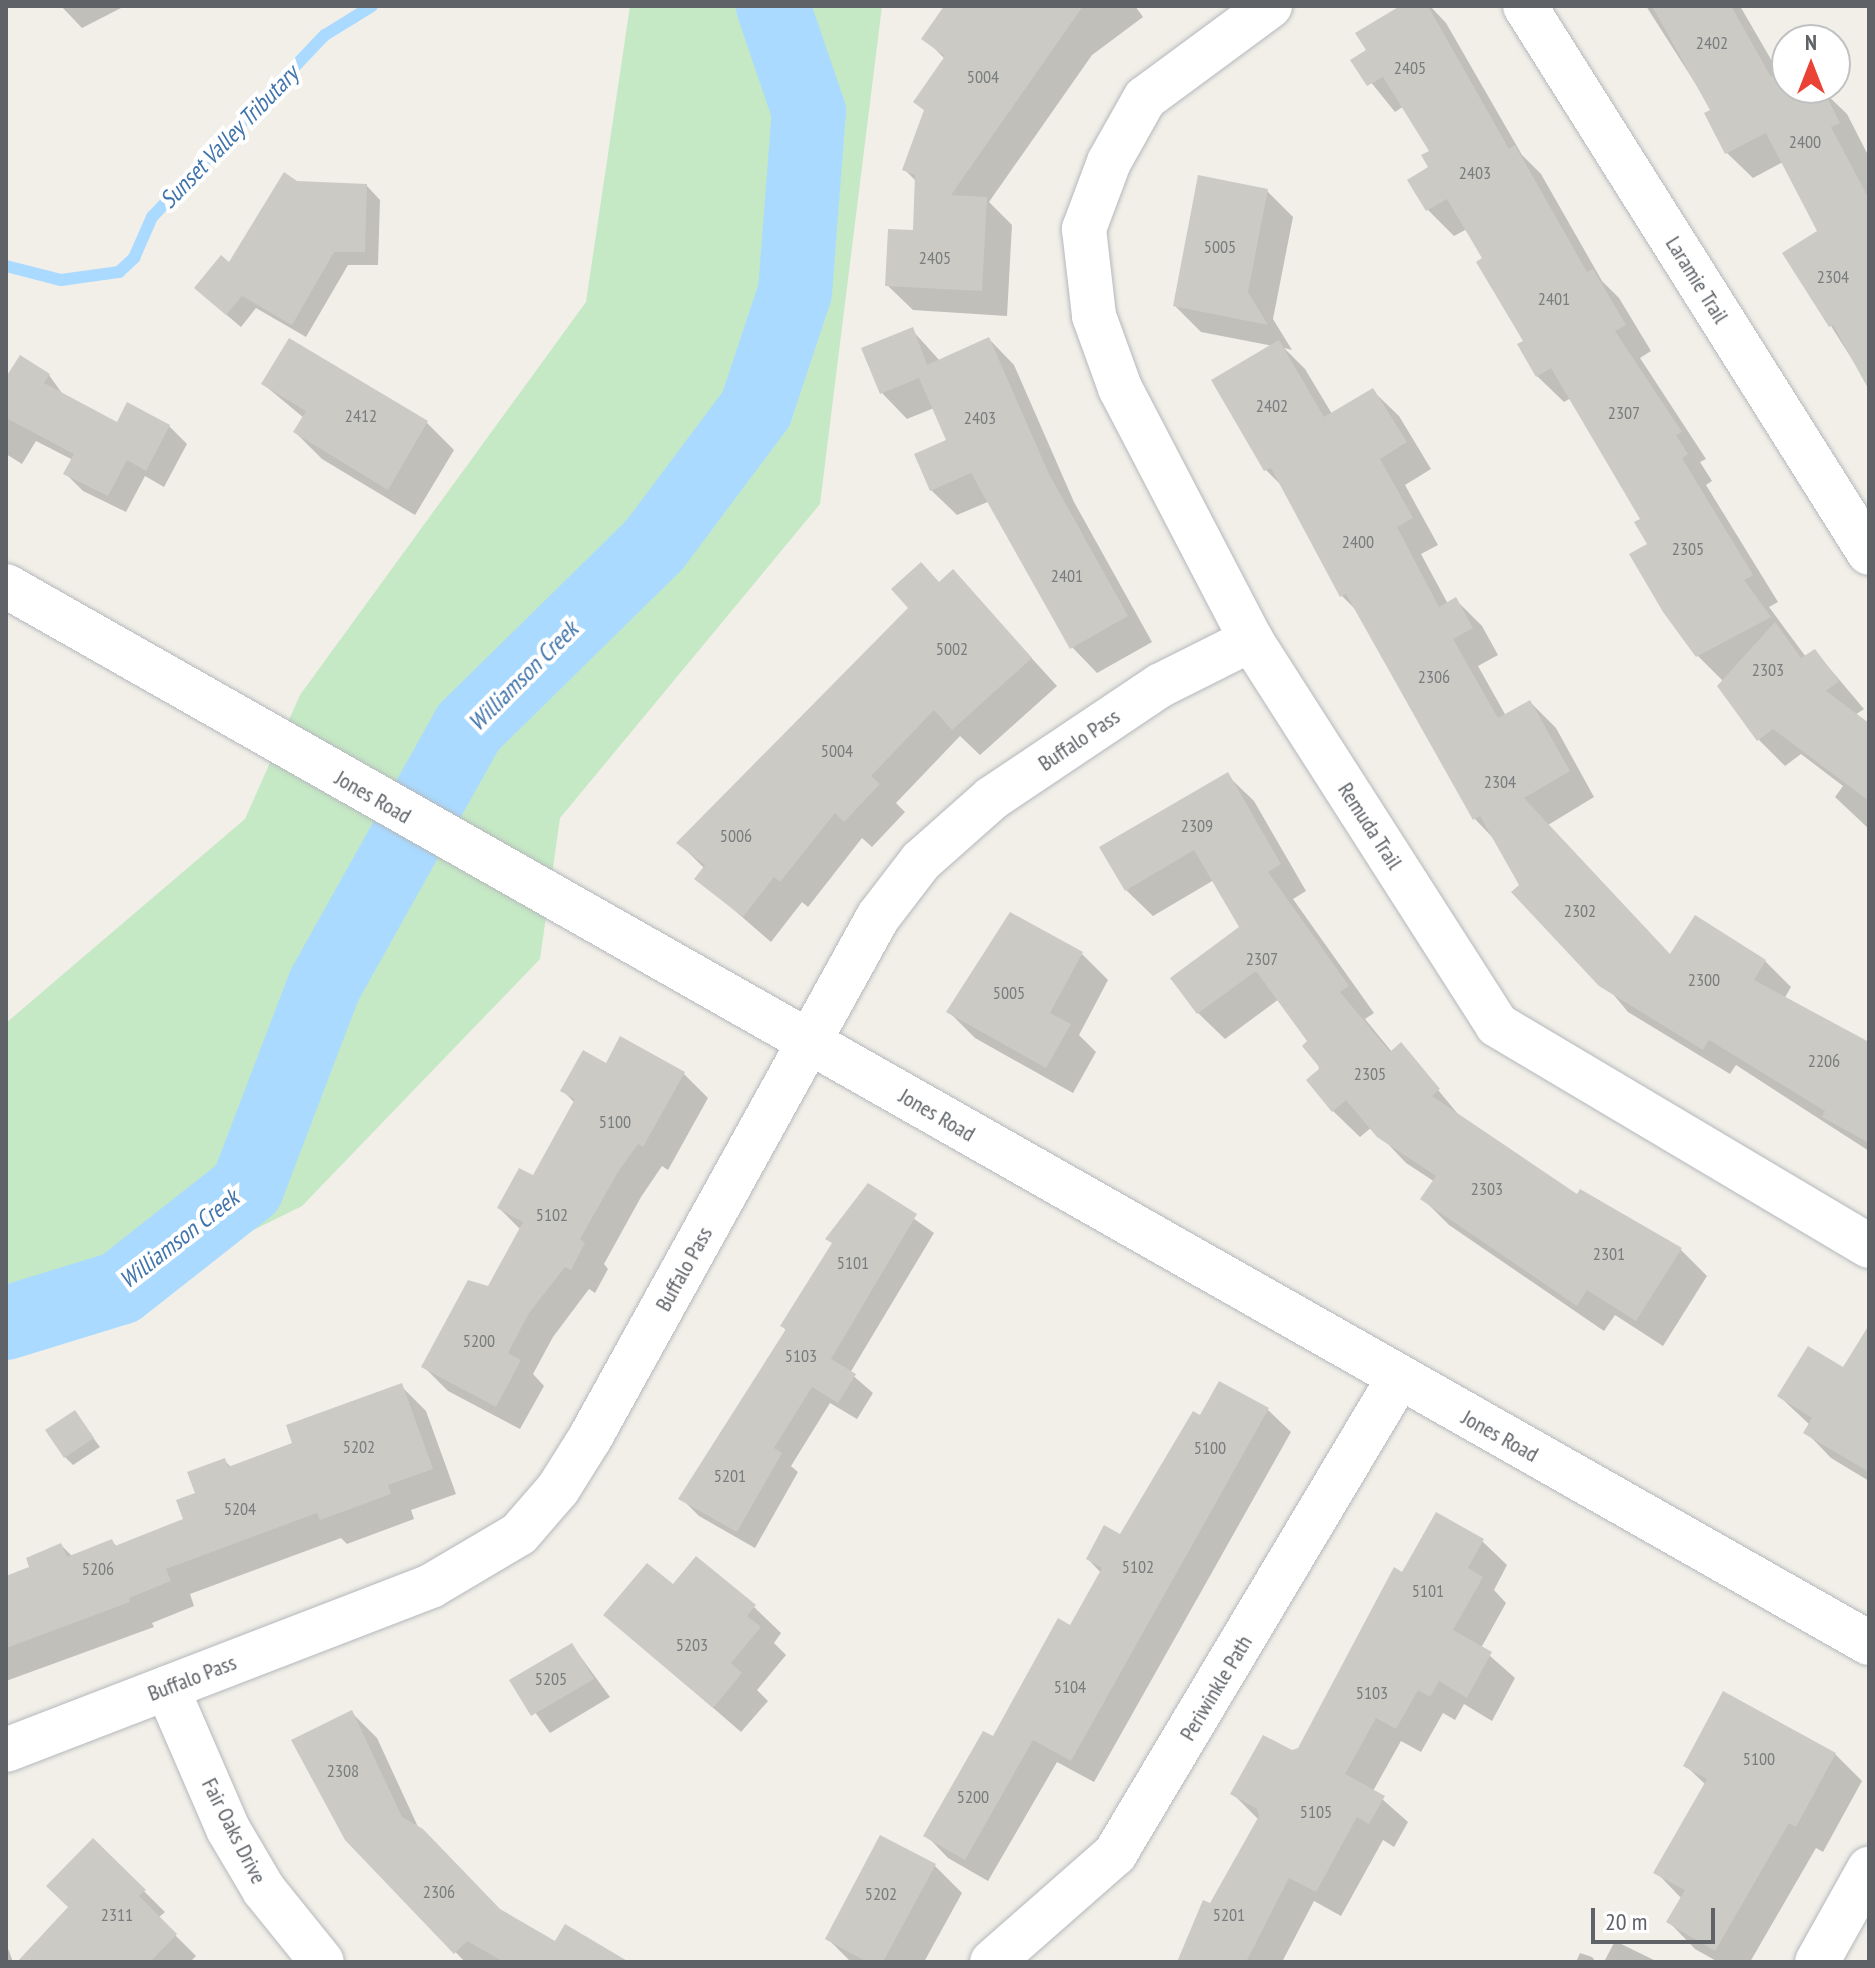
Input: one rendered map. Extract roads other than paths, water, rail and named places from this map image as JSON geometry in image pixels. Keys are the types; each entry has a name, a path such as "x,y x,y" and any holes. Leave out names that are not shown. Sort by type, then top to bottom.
{"street":[{"name":"Remuda Trail","path":"1270,6 1145,98 1109,162 1084,229 1094,316 1120,388 1251,640 1497,1025 1869,1246"},
{"name":"Laramie Trail","path":"1525,6 1869,553"},
{"name":"Jones Road","path":"6,586 501,872 811,1042 1398,1379 1869,1643"},
{"name":"Buffalo Pass","path":"6,1750 431,1586 519,1534 558,1489 590,1438 878,917 921,861 992,798 1161,685 1251,640"},
{"name":"Periwinkle Path","path":"992,1962 1115,1854 1398,1379"},
{"name":"Fair Oaks Drive","path":"167,1688 228,1829 264,1890 322,1962"},
{"path":"1817,1962 1869,1869"}],"waterway":[{"name":"Sunset Valley Tributary","path":"6,266 61,280 119,272 134,258 152,217 325,35 372,6"},
{"name":"Williamson Creek","path":"6,1323 120,1288 247,1188 324,986 468,728 655,544 756,409 795,292 809,112 773,6"}]}
